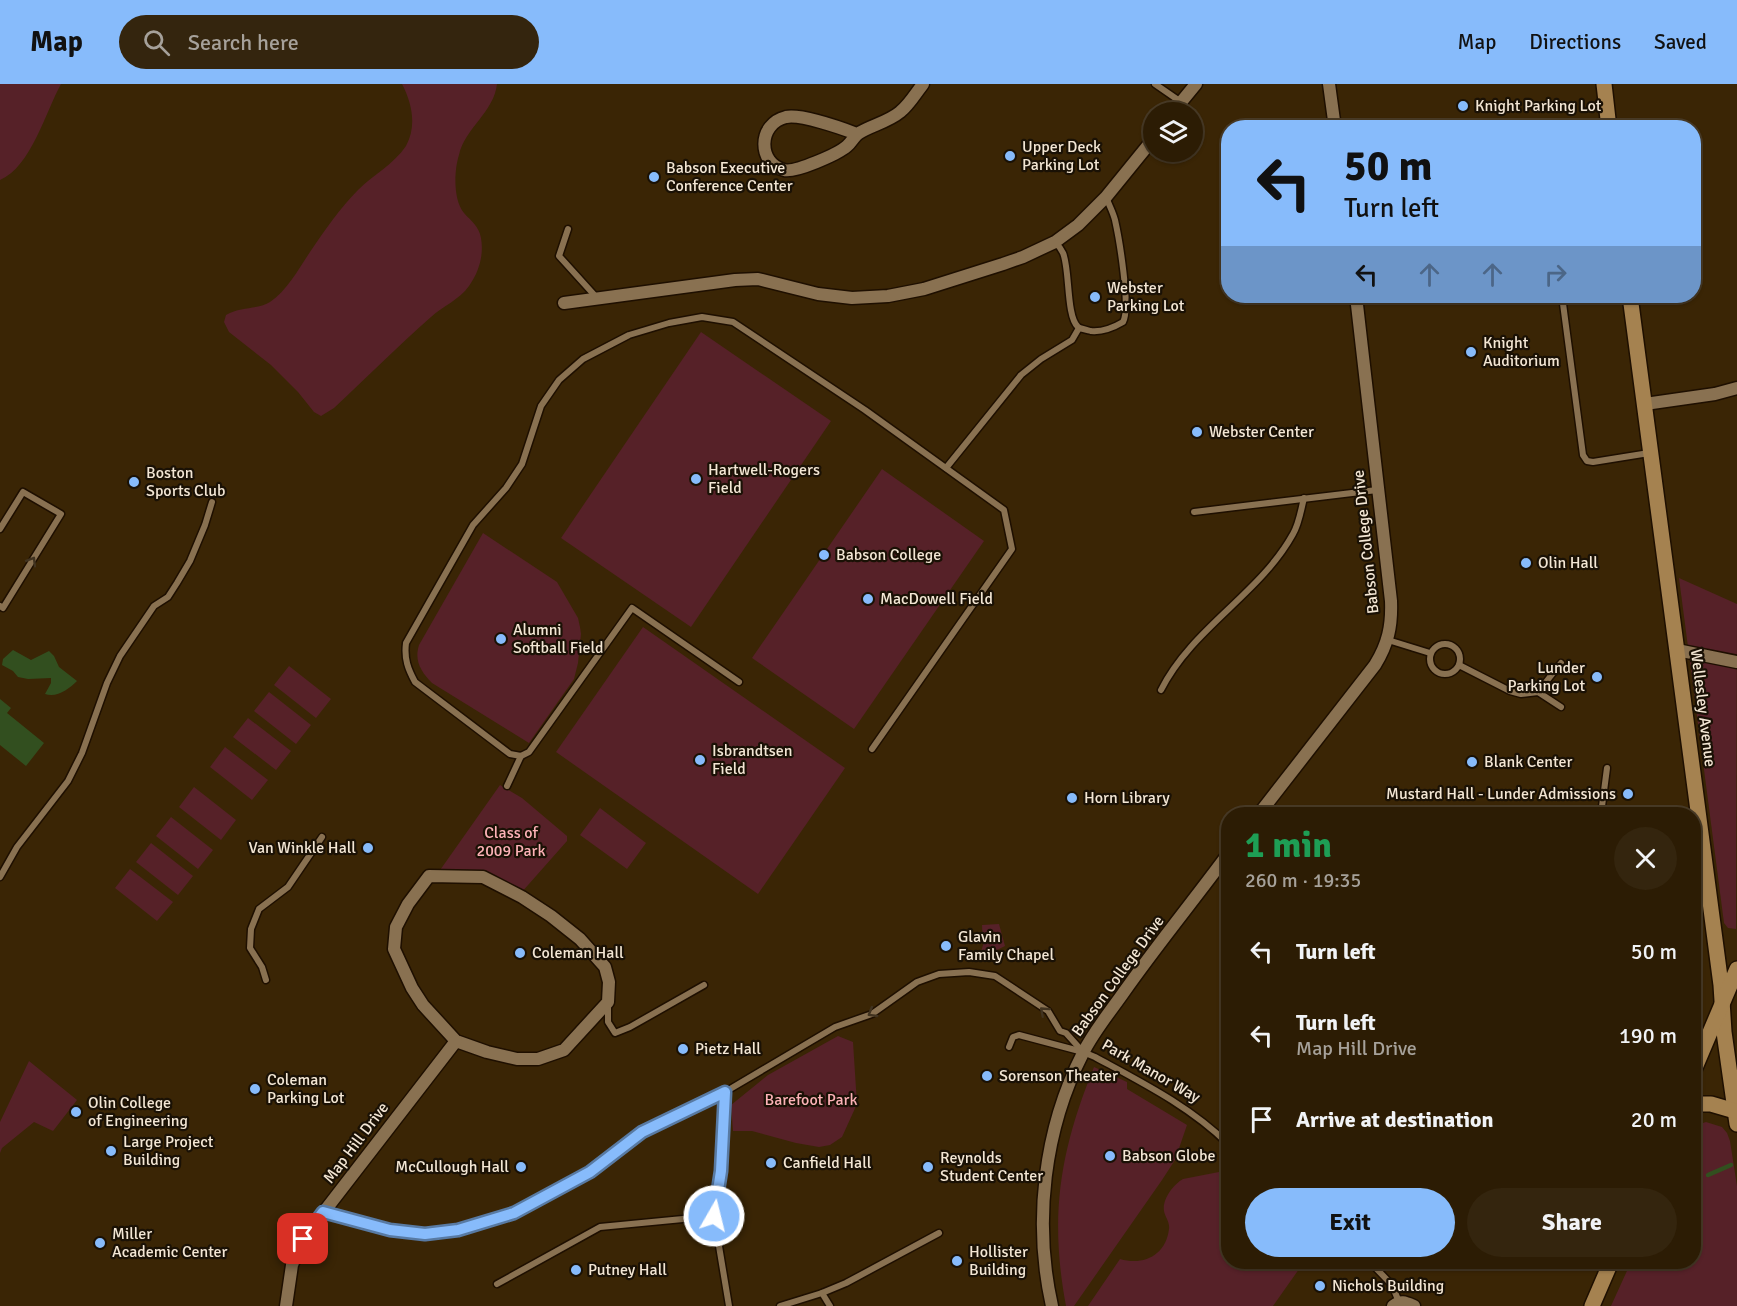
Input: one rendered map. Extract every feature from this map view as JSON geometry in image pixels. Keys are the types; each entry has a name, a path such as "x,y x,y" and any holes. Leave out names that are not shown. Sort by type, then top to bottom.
{"main road":[{"path":"1604,84 1608,120"},
{"name":"Wellesley Avenue","path":"1631,303 1698,807"},
{"name":"Wellesley Avenue","path":"1701,832 1736,1118"},
{"path":"1701,1053 1737,969"},
{"path":"1701,1104 1713,1104 1736,1118"},
{"path":"1592,1306 1608,1269"}],"street":[{"path":"857,134 826,123 789,117 774,122 767,129 764,139 765,151 772,164 784,170 795,170 847,146 857,134 879,125 900,112 923,84"},
{"path":"1182,102 1196,84"},
{"path":"1329,84 1334,120"},
{"path":"564,303 735,280 758,279 818,294 852,297 888,296 924,289 1023,257 1055,242 1078,225 1106,197 1143,152"},
{"name":"Babson College Drive","path":"1264,807 1375,665 1388,640 1391,601 1357,303"},
{"path":"1645,404 1715,394 1737,388"},
{"path":"1677,650 1737,662"},
{"name":"Babson College Drive","path":"1052,1306 1044,1254 1042,1216 1053,1136 1064,1096 1083,1052 1134,978 1221,863"},
{"path":"429,876 483,877 522,897 580,939 605,967 609,982 608,1002 564,1050 538,1059 517,1059 456,1041 417,997 394,949 396,927 408,904 429,876"},
{"name":"Map Hill Drive","path":"286,1306 288,1285 296,1252 303,1239 456,1041"},
{"path":"1396,1304 1405,1302 1414,1306"}],"lane":[{"path":"1155,84 1172,102"},
{"path":"1055,242 1064,255 1074,320 1079,328 1099,331 1112,328 1122,322 1125,318 1126,299 1116,223 1106,197"},
{"path":"568,228 559,256 597,299"},
{"path":"1563,303 1583,454 1587,461 1651,453"},
{"path":"739,682 632,608 529,752 521,756 510,754 415,682 408,669 405,655 406,643 473,525 506,488 522,464 541,406 559,380 583,359 629,335 669,323 702,317 733,322 865,410 1004,510 1012,549 872,749"},
{"path":"946,468 1022,375 1041,358 1072,340 1079,328"},
{"path":"1194,512 1377,489"},
{"path":"0,529 22,492 60,513 3,608 0,606"},
{"path":"1161,690 1168,676 1198,640 1278,558 1295,532 1304,498"},
{"path":"0,877 18,848 68,781 82,753 107,683 120,656 154,606 168,597 177,583 190,561 212,502"},
{"path":"1388,640 1431,653"},
{"path":"1441,644 1450,645 1460,656 1459,665 1448,674 1439,673 1430,663 1431,653 1441,644"},
{"path":"1538,692 1561,663"},
{"path":"1459,665 1510,690 1521,693 1538,692 1562,707"},
{"path":"507,786 521,756"},
{"path":"1602,807 1607,768"},
{"path":"266,980 262,967 250,948 251,929 259,909 288,887 322,837"},
{"path":"323,1212 390,1230 425,1234 458,1230 514,1213 590,1172 642,1132 725,1092 835,1027 872,1014 917,982 939,974 969,972 995,976 1048,1011 1060,1031 1066,1033 1083,1052"},
{"path":"608,1002 608,1022 615,1033 630,1027 704,985"},
{"path":"1009,1047 1013,1036 1019,1035 1083,1052"},
{"name":"Park Manor Way","path":"1083,1052 1125,1073 1179,1105 1221,1136"},
{"path":"725,1092 721,1171 714,1216 729,1306"},
{"path":"497,1284 600,1227 714,1216"},
{"path":"780,1306 846,1283 939,1233"},
{"path":"1377,1269 1392,1285 1396,1304"},
{"path":"822,1293 830,1306"}],"green space":[{"path":"0,84 61,84 29,151 11,173 0,180"},
{"path":"402,84 497,84 491,103 462,145 456,169 456,193 460,207 480,234 482,251 480,263 473,281 461,295 431,317 334,408 321,416 314,412 271,365 229,332 224,322 226,315 270,302 282,292 345,204 396,158 406,146 411,131 412,115"},
{"name":"Hartwell-Rogers Field","path":"701,332 831,421 691,627 561,538"},
{"name":"MacDowell Field","path":"882,469 984,541 854,729 752,658"},
{"name":"Alumni Softball Field","path":"483,533 557,582 578,618 580,627 578,663 574,679 529,743 432,683 418,661 419,645"},
{"path":"1679,578 1737,604 1736,929 1728,928 1724,923"},
{"name":"Isbrandtsen Field","path":"643,627 845,768 758,894 556,752"},
{"path":"289,666 331,699 316,718 274,685"},
{"path":"269,692 311,725 296,744 254,711"},
{"path":"248,718 291,751 276,770 233,737"},
{"path":"225,747 268,780 252,800 210,767"},
{"name":"Class of 2009 Park","path":"500,785 522,798 567,836 567,841 521,893 483,873 438,873"},
{"path":"194,787 236,820 221,840 179,807"},
{"path":"600,808 646,843 627,869 580,835"},
{"path":"171,817 213,850 198,869 156,836"},
{"path":"151,843 193,876 178,895 136,862"},
{"path":"130,869 173,902 157,921 115,888"},
{"path":"999,924 1005,946 979,959 983,945 982,925"},
{"name":"Barefoot Park","path":"838,1036 853,1042 857,1104 842,1137 830,1145 819,1147 752,1131 733,1131 731,1105 768,1075"},
{"path":"29,1061 77,1100 53,1131 34,1122 2,1148 0,1153 0,1122"},
{"path":"1094,1067 1127,1082 1127,1089 1187,1125 1175,1160 1162,1180 1074,1306 1066,1306 1058,1242 1061,1184 1073,1127"},
{"path":"1706,1122 1722,1127 1730,1141 1737,1186 1737,1306 1611,1306 1628,1269 1701,1269 1701,1124"},
{"path":"1221,1172 1221,1269 1299,1269 1273,1306 1088,1306 1120,1259 1137,1261 1159,1252 1167,1238 1169,1226 1164,1206 1169,1192 1183,1179"}],"shaded area":[{"path":"13,650 31,660 49,651 59,667 77,681 58,694 45,694 51,678 18,677 2,665 3,659"},
{"path":"0,699 11,708 7,713 44,743 26,766 0,745"}],"waterway":[{"path":"1708,1175 1731,1165"}],"place":[{"name":"Knight Parking Lot","path":"1463,106"},
{"name":"Upper Deck Parking Lot","path":"1010,156"},
{"name":"Babson Executive Conference Center","path":"654,177"},
{"name":"Webster Parking Lot","path":"1095,297"},
{"name":"Knight Auditorium","path":"1471,352"},
{"name":"Webster Center","path":"1197,432"},
{"name":"Hartwell-Rogers Field","path":"696,479"},
{"name":"Boston Sports Club","path":"134,482"},
{"name":"Babson College","path":"824,555"},
{"name":"Olin Hall","path":"1526,563"},
{"name":"MacDowell Field","path":"868,599"},
{"name":"Alumni Softball Field","path":"501,639"},
{"name":"Lunder Parking Lot","path":"1597,677"},
{"name":"Isbrandtsen Field","path":"700,760"},
{"name":"Blank Center","path":"1472,762"},
{"name":"Mustard Hall - Lunder Admissions","path":"1628,794"},
{"name":"Horn Library","path":"1072,798"},
{"name":"Van Winkle Hall","path":"368,848"},
{"name":"Glavin Family Chapel","path":"946,946"},
{"name":"Coleman Hall","path":"520,953"},
{"name":"Pietz Hall","path":"683,1049"},
{"name":"Sorenson Theater","path":"987,1076"},
{"name":"Coleman Parking Lot","path":"255,1089"},
{"name":"Olin College of Engineering","path":"76,1112"},
{"name":"Large Project Building","path":"111,1151"},
{"name":"Babson Globe","path":"1110,1156"},
{"name":"Canfield Hall","path":"771,1163"},
{"name":"McCullough Hall","path":"521,1167"},
{"name":"Reynolds Student Center","path":"928,1167"},
{"name":"Miller Academic Center","path":"100,1243"},
{"name":"Hollister Building","path":"957,1261"},
{"name":"Putney Hall","path":"576,1270"},
{"name":"Nichols Building","path":"1320,1286"}],"route":[{"path":"303,1239 323,1212 390,1230 425,1234 458,1230 514,1213 590,1172 642,1132 725,1092 721,1171 714,1216"}]}
